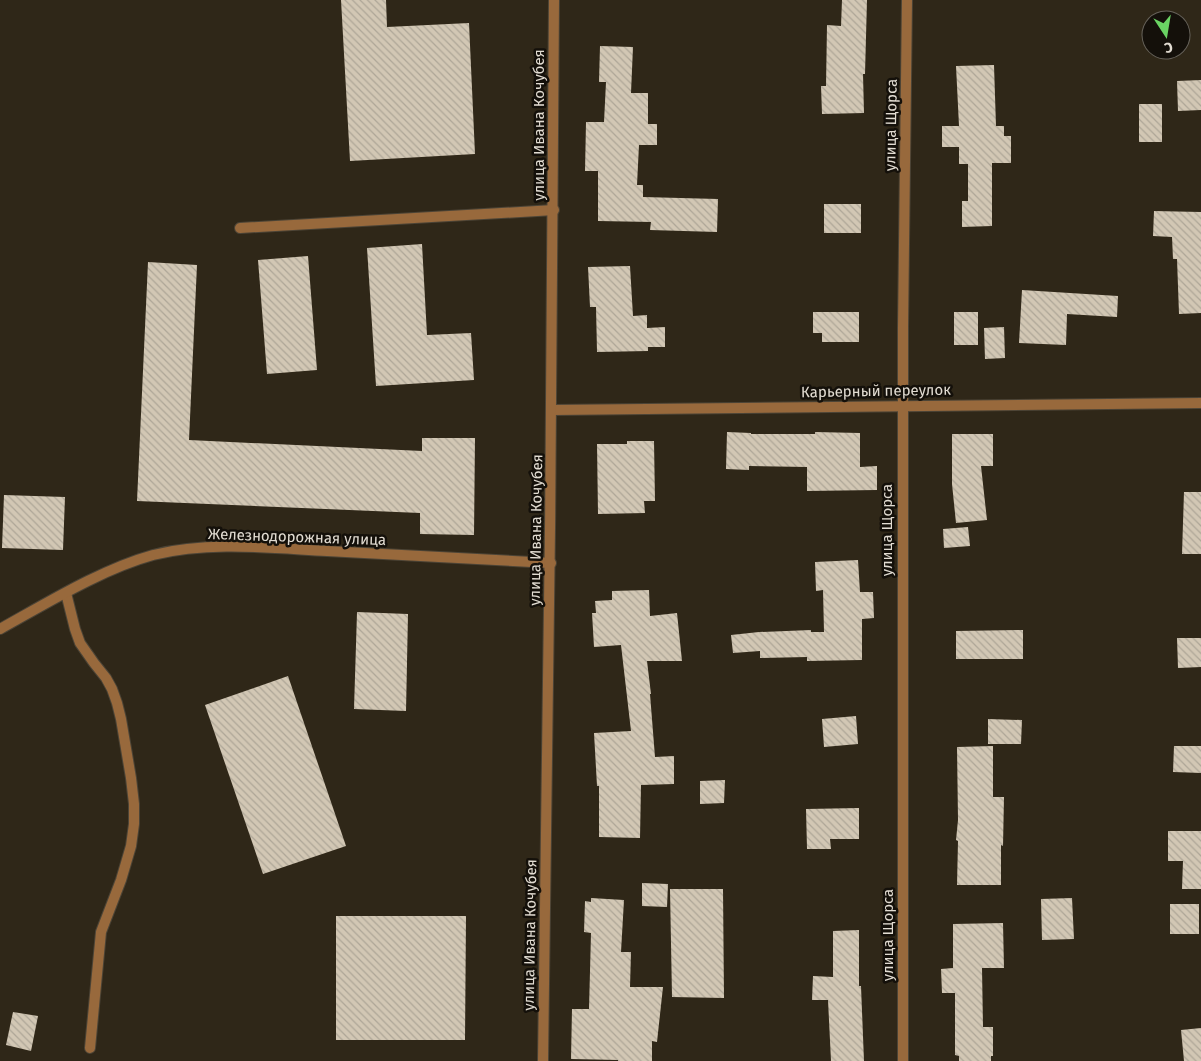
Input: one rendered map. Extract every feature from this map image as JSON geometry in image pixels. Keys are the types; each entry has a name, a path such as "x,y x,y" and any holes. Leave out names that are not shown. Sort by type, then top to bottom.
{"street":[{"name":"улица Ивана Кочубея","path":"542,1061 551,563 554,0"},
{"name":"улица Щорса","path":"903,1061 902,406 908,0"},
{"path":"240,228 554,210"},
{"name":"Карьерный переулок","path":"552,410 1201,403"},
{"name":"Железнодорожная улица","path":"0,629 119,567 171,552 209,548 273,548 551,563"},
{"path":"66,593 80,643 106,678 117,703 134,804 134,824 129,854 102,932 90,1048"}],"building":[{"path":"341,0 386,0 387,27 469,23 475,154 350,161"},
{"path":"842,0 867,0 865,74 863,74 864,113 822,114 821,86 826,86 827,25 841,26"},
{"path":"600,46 633,47 631,93 648,93 648,124 657,124 657,145 639,145 637,185 643,185 643,197 718,199 717,232 650,230 651,222 598,221 598,171 585,171 586,122 604,122 606,82 599,82"},
{"path":"994,65 996,126 1004,126 1004,136 1011,136 1011,163 992,163 992,226 962,227 962,201 968,201 968,164 959,164 959,147 942,147 942,126 959,126 956,66"},
{"path":"1201,80 1201,110 1178,111 1177,81"},
{"path":"1139,104 1162,104 1162,142 1139,142"},
{"path":"824,204 861,204 861,233 824,233"},
{"path":"1154,211 1201,212 1201,313 1179,314 1177,259 1173,259 1172,237 1153,236"},
{"path":"422,244 427,335 471,333 474,380 376,386 367,248"},
{"path":"308,256 317,370 267,374 258,260"},
{"path":"148,262 197,265 189,440 422,451 422,438 475,438 474,535 420,534 420,513 137,501"},
{"path":"630,266 633,316 647,315 647,328 665,327 665,347 648,347 648,351 597,352 596,307 590,307 588,267"},
{"path":"1022,290 1118,296 1117,317 1067,314 1066,345 1019,343"},
{"path":"813,312 859,312 859,342 822,342 822,333 813,333"},
{"path":"954,312 978,312 978,345 954,345"},
{"path":"1004,327 1005,358 985,359 984,328"},
{"path":"727,432 751,434 860,433 860,467 877,466 877,490 807,491 807,467 749,466 749,470 726,469"},
{"path":"952,434 993,434 993,466 981,466 987,520 956,523 952,484"},
{"path":"627,441 654,441 655,501 644,501 645,513 598,514 597,444 627,444"},
{"path":"1184,492 1201,492 1201,554 1182,554"},
{"path":"4,495 65,497 63,550 2,548"},
{"path":"968,527 970,546 944,548 943,529"},
{"path":"858,560 860,592 873,592 874,618 862,619 862,660 807,661 807,657 760,658 760,651 733,653 731,635 811,630 811,632 824,632 823,590 816,591 815,562"},
{"path":"649,590 650,616 677,613 682,661 647,661 655,757 674,756 674,784 641,785 640,838 599,837 599,786 597,786 594,733 631,731 621,645 594,647 592,613 596,613 595,601 612,600 612,591"},
{"path":"357,612 408,614 406,711 354,709"},
{"path":"1023,630 1023,659 956,659 956,631"},
{"path":"1177,638 1201,638 1201,667 1178,668"},
{"path":"288,676 346,846 263,874 205,705"},
{"path":"856,716 858,744 824,747 822,719"},
{"path":"988,719 1022,720 1021,744 988,744"},
{"path":"993,746 993,797 1004,797 1001,885 957,885 957,747"},
{"path":"1174,746 1201,746 1201,773 1173,772"},
{"path":"725,780 724,803 700,804 700,781"},
{"path":"859,808 859,839 830,839 831,849 807,849 806,809"},
{"path":"1168,831 1201,831 1201,889 1182,889 1183,861 1168,861"},
{"path":"642,883 668,884 667,907 642,906"},
{"path":"670,889 723,889 724,998 672,997"},
{"path":"591,898 624,900 621,952 631,952 630,987 663,987 657,1042 652,1041 652,1061 571,1059 572,1009 589,1009 591,933 584,932 585,901 591,902"},
{"path":"1072,898 1074,939 1042,940 1041,899"},
{"path":"1170,904 1199,904 1199,934 1170,934"},
{"path":"336,916 466,916 465,1040 336,1040"},
{"path":"1003,923 1004,968 982,968 983,1027 993,1027 993,1056 991,1056 991,1061 959,1061 959,1056 955,1055 955,993 942,993 941,969 953,968 953,924"},
{"path":"859,930 859,986 861,986 864,1061 831,1061 828,1000 812,1000 813,976 833,977 833,931"},
{"path":"13,1012 38,1016 31,1051 6,1045"},
{"path":"1201,1028 1201,1061 1184,1061 1181,1030"}]}
